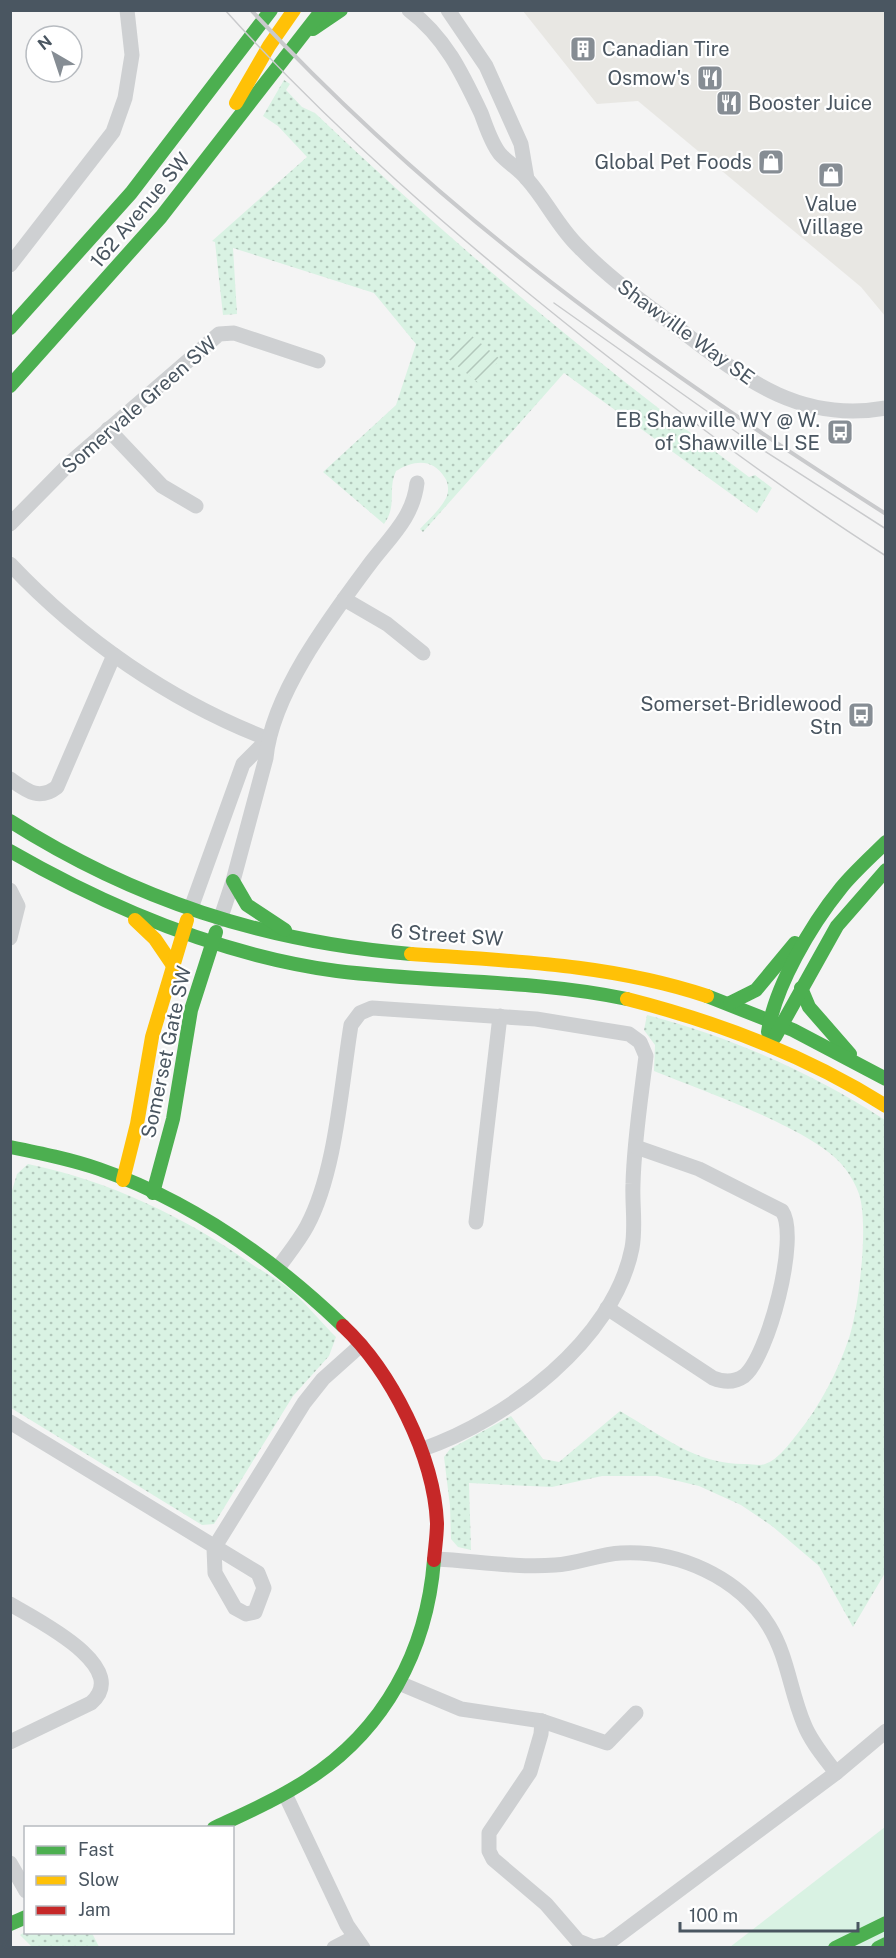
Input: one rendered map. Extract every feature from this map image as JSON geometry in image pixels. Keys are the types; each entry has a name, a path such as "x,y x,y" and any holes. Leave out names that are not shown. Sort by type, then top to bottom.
{"main road":[{"name":"162 Avenue SW","path":"10,328 131,193 270,10"},
{"path":"200,169 269,46 294,10"},
{"path":"304,34 322,10"},
{"path":"304,34 341,10"},
{"name":"162 Avenue SW","path":"10,386 118,268 200,169 304,34"},
{"name":"6 Street SW","path":"10,820 79,862 190,911 220,920 304,940 390,952 569,965 629,975 730,1003 783,1025 885,1079"},
{"path":"730,1003 756,990 834,897 885,842"},
{"path":"10,851 60,880 126,912 182,934 274,959 343,971 552,987 599,993 697,1018 769,1044 885,1106"},
{"path":"769,1044 783,1025 801,988 844,914 885,870"},
{"path":"233,881 247,905 259,915 304,940"},
{"path":"769,1044 768,1019 805,946 834,897"},
{"name":"Somerset Gate SW","path":"123,1180 137,1124 152,1037 172,964 190,911"},
{"path":"126,912 155,939 172,964"},
{"name":"Somerset Gate SW","path":"153,1193 173,1119 191,1010 220,920"},
{"path":"801,988 809,1007 856,1062"},
{"path":"10,1147 50,1156 123,1180 153,1193 223,1230 278,1268 322,1305 361,1345 387,1377 404,1406 423,1449 435,1504 437,1559 428,1616 399,1683 382,1709 353,1743 324,1769 285,1794 216,1826"},
{"path":"10,1924 24,1918"},
{"path":"835,1947 885,1923"},
{"path":"878,1947 885,1944"}],"street":[{"path":"10,265 113,132 125,98 132,55 127,10"},
{"name":"Shawville Way SE","path":"409,10 429,27 448,50 466,81 499,153 527,179 550,214 578,247 650,307 749,380 776,395 813,407 850,411 885,408"},
{"name":"Shawville Way SE","path":"448,10 486,66 521,144 527,179"},
{"name":"Somervale Green SW","path":"10,524 71,462 224,333 234,333 318,361"},
{"path":"108,429 162,486 196,506"},
{"path":"220,920 233,881 266,758 268,739 305,658 344,599 406,520 415,500 417,483"},
{"path":"10,564 70,621 114,655 199,708 268,739"},
{"path":"344,599 377,618 423,653"},
{"path":"10,779 29,793 38,795 50,792 57,787 114,655"},
{"path":"190,911 243,764 268,739"},
{"path":"10,890 18,906 10,938"},
{"path":"278,1268 308,1225 320,1191 330,1155 351,1025 357,1016 372,1008 573,1023 635,1037 645,1049 636,1147 632,1248 620,1287 607,1308 574,1350 523,1396 475,1426 423,1449"},
{"path":"476,1222 500,1016"},
{"path":"607,1308 713,1378 721,1381 736,1380 749,1371 766,1335 784,1276 788,1232 782,1211 699,1169 636,1147"},
{"path":"10,1422 214,1548 304,1403 323,1379 361,1345"},
{"path":"437,1559 553,1566 620,1553 651,1553 697,1566 741,1594 769,1625 787,1664 805,1726 836,1773"},
{"path":"10,1604 75,1645 98,1670 102,1683 98,1696 91,1703 10,1742"},
{"path":"399,1683 461,1709 542,1721 607,1743 636,1713"},
{"path":"542,1721 541,1734 530,1772 492,1827 487,1845 493,1859 546,1904 578,1941 592,1947 607,1944 836,1773 885,1731"},
{"path":"285,1794 359,1942 334,1947"},
{"path":"10,1863 24,1888"}],"shaded area":[{"path":"523,11 885,11 885,316 861,287 638,101 597,104"}],"green space":[{"path":"284,80 290,84 286,90 302,107 315,113 419,209 526,302 692,434 749,477 755,475 772,488 757,513 564,373 423,532 420,529 448,494 446,480 435,467 416,463 396,471 392,485 391,510 384,524 323,472 396,405 416,344 374,293 233,248 237,314 223,315 215,242 212,241 307,157 278,126 263,116"},
{"path":"467,332 500,359 480,384 446,357"},
{"path":"647,1015 710,1034 770,1058 829,1087 885,1120 885,1573 853,1627 819,1566 772,1526 741,1505 699,1486 657,1476 602,1476 552,1487 469,1483 471,1550 458,1547 451,1539 450,1506 444,1457 450,1449 511,1416 543,1459 559,1462 620,1411 696,1454 729,1463 763,1465 779,1455 806,1423 828,1388 845,1350 856,1307 863,1245 862,1208 852,1179 843,1166 828,1152 808,1138 755,1112 654,1071 655,1045 644,1030"},
{"path":"28,1164 88,1180 117,1191 174,1216 201,1231 285,1286 336,1337 329,1356 293,1396 214,1524 202,1525 11,1408 11,1194 17,1174"},
{"path":"885,1827 885,1947 730,1947"},
{"path":"24,1933 92,1934 99,1947 32,1947 20,1935"}],"tram line":[{"path":"225,10 309,98 353,140 443,222 490,261 584,338 695,423 808,505 886,556"},
{"path":"554,303 749,441 886,529"}],"railway":[{"path":"251,10 323,84 397,154 473,220 552,283 715,401 886,514"}],"traffic: fast":[{"path":"10,328 131,193 271,10"},
{"path":"10,386 161,217 322,10"},
{"path":"313,29 341,10"},
{"path":"10,821 57,849 105,873 153,895 202,913 304,939 411,954"},
{"path":"768,1032 778,995 786,976 818,920 841,888 886,842"},
{"path":"10,851 87,892 127,910 168,927 251,954 337,971 555,988 627,999"},
{"path":"775,1037 837,926 886,870"},
{"path":"233,881 247,905 285,930"},
{"path":"153,1193 173,1119 191,1010 216,932"},
{"path":"730,1003 756,990 795,943"},
{"path":"801,988 809,1007 850,1054"},
{"path":"707,996 793,1030 886,1079"},
{"path":"10,1147 88,1165 133,1182 198,1215 259,1255 343,1326"},
{"path":"218,1826 273,1800 307,1780 335,1760 380,1712 411,1656 430,1593 434,1560"},
{"path":"10,1924 24,1918"},
{"path":"835,1948 886,1923"},
{"path":"878,1948 886,1944"}],"traffic: slow":[{"path":"236,103 269,46 294,10"},
{"path":"135,920 155,939 172,964"},
{"path":"123,1180 137,1124 152,1037 187,920"},
{"path":"411,954 598,970 671,985 707,996"},
{"path":"627,999 695,1018 761,1042 825,1071 886,1106"}],"traffic: jam":[{"path":"343,1326 378,1366 407,1416 419,1443 434,1497 437,1523 434,1560"}],"place":[{"name":"Canadian Tire","path":"583,49"},
{"name":"Osmow's","path":"710,78"},
{"name":"Booster Juice","path":"729,103"},
{"name":"Global Pet Foods","path":"771,162"},
{"name":"Value Village","path":"831,175"},
{"name":"EB Shawville WY @ W. of Shawville LI SE","path":"840,432"},
{"name":"Somerset-Bridlewood Stn","path":"861,715"}]}
